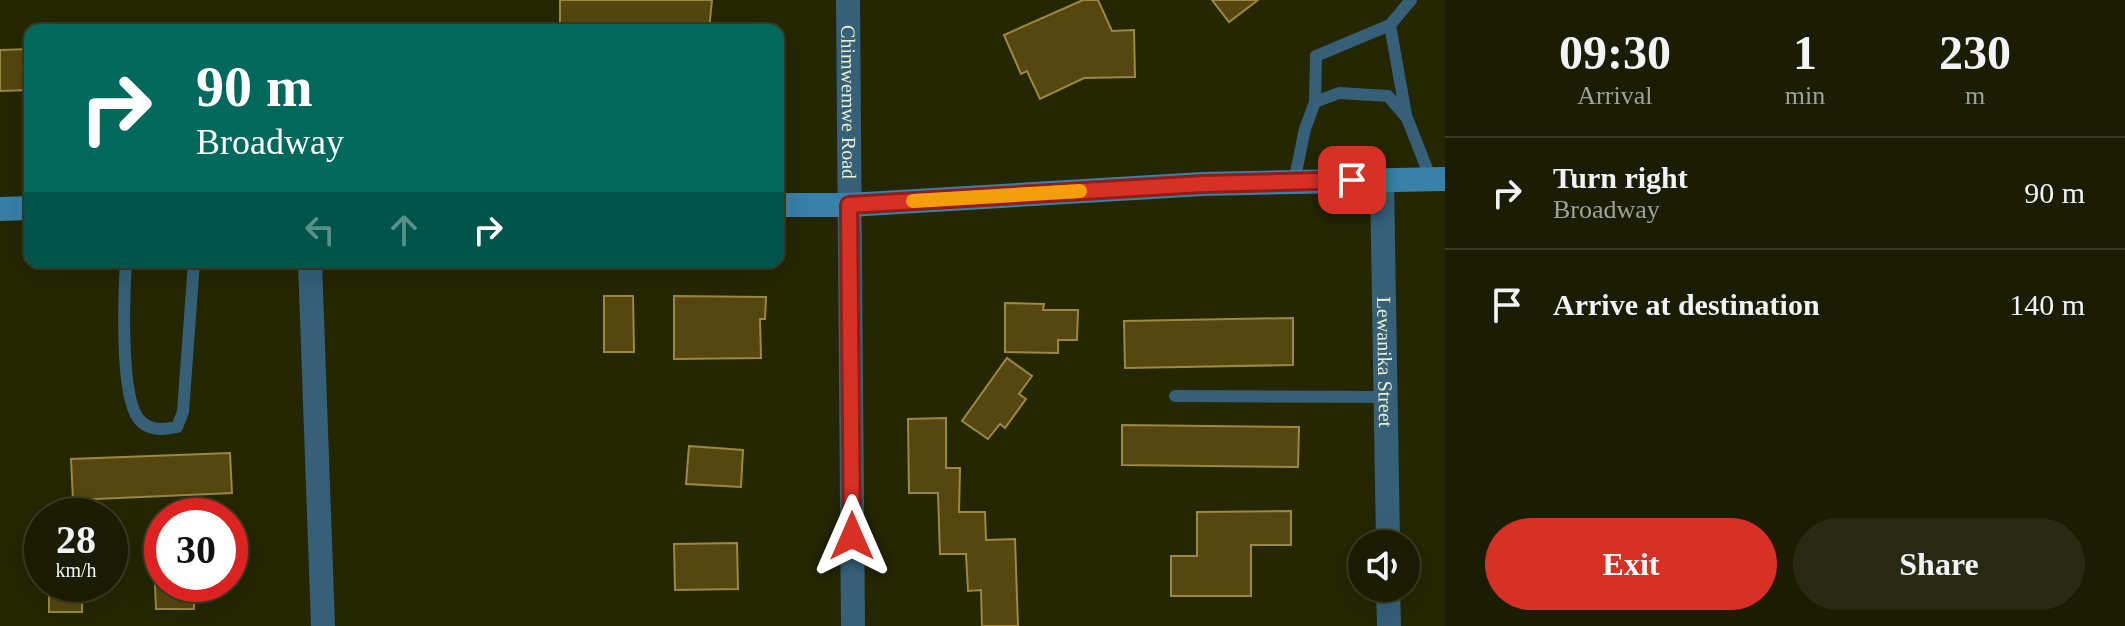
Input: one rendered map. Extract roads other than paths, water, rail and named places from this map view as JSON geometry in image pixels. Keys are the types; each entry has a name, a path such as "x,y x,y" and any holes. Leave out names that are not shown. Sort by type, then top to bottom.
{"main road":[{"path":"784,205 849,205 1203,184 1438,179"},
{"path":"0,209 24,208"}],"street":[{"name":"Chimwemwe Road","path":"848,0 853,626"},
{"name":"Lewanika Street","path":"1382,180 1388,530"},
{"path":"310,268 323,626"},
{"path":"1388,602 1389,626"}],"lane":[{"path":"1294,182 1305,129 1315,102 1316,56 1390,25 1411,0"},
{"path":"1390,25 1407,118"},
{"path":"1315,102 1339,93 1388,96 1407,118 1438,179"},
{"path":"126,268 129,403 139,421 162,431 177,427 183,412 194,268"},
{"path":"1175,396 1387,397"}]}
